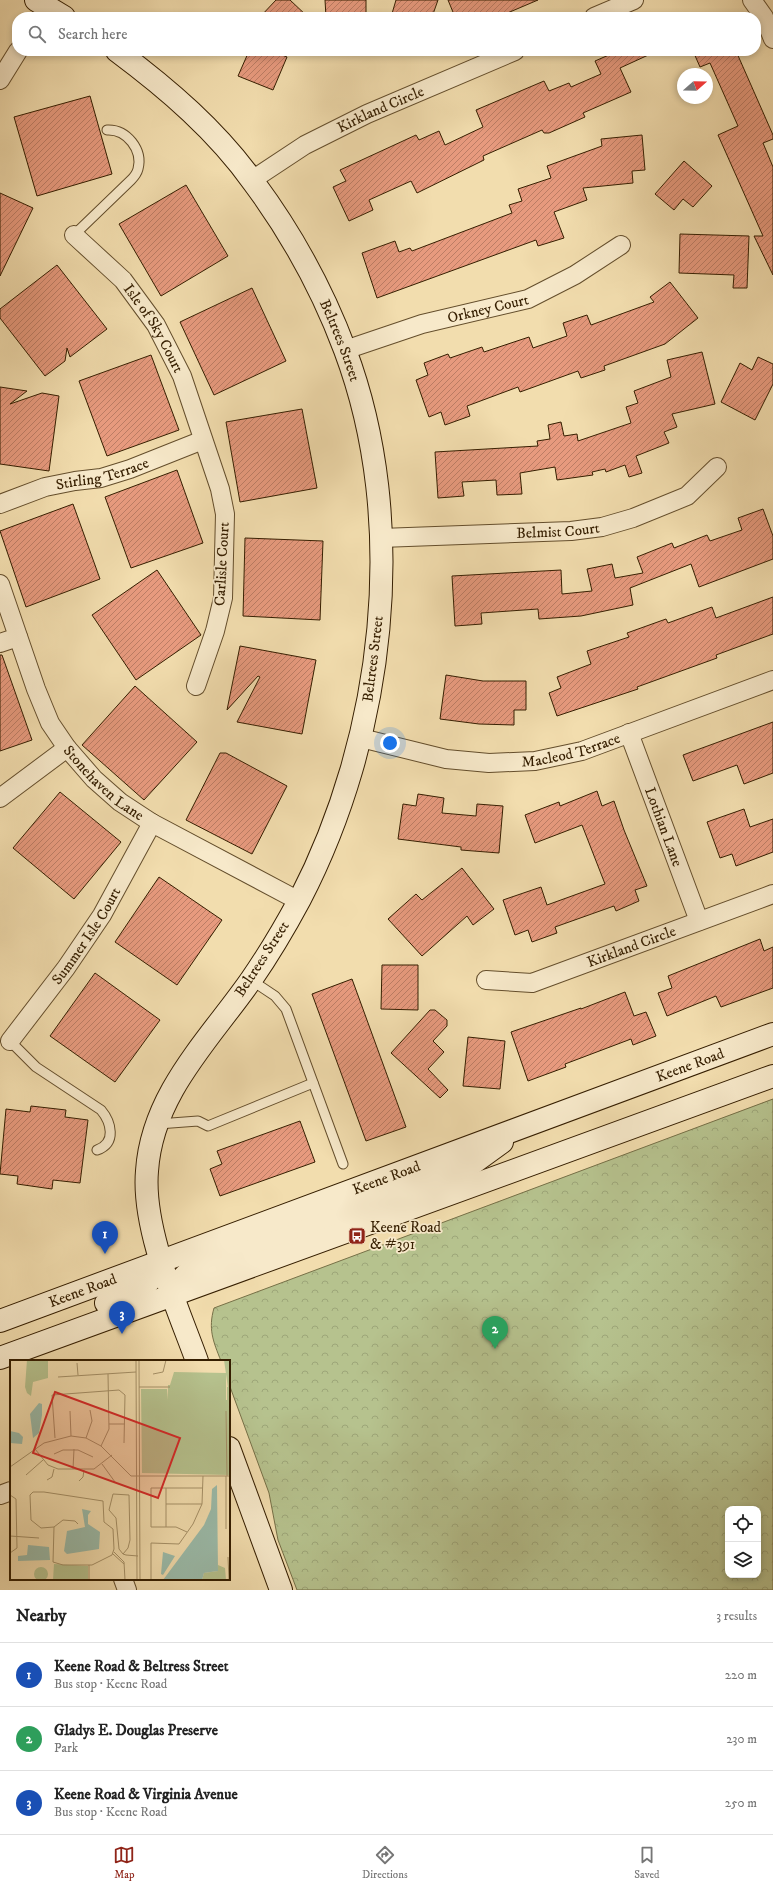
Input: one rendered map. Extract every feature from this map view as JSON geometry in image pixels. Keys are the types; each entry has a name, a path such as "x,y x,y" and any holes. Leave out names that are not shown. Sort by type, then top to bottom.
{"main road":[{"name":"Beltrees Street","path":"124,56 154,79 205,125 252,180 282,224 316,284 345,350 360,396 371,446 378,493 381,538 381,599 375,662 361,738 346,792 322,854 299,901 251,980 182,1074 166,1100 151,1145 146,1170 147,1198 151,1226 172,1294 197,1360"},
{"name":"Keene Road","path":"0,1321 773,1034"},
{"path":"0,1358 773,1076"},
{"path":"172,1294 180,1279 192,1269 204,1262 473,1163 528,1124"},
{"path":"0,1342 133,1293 155,1276 162,1261"},
{"path":"230,1451 281,1590"}],"street":[{"path":"606,12 634,0"},
{"path":"752,0 760,12"},
{"path":"761,13 773,39"},
{"path":"0,80 15,56"},
{"name":"Kirkland Circle","path":"252,180 305,145 367,114 503,56"},
{"name":"Isle of Sky Court","path":"74,235 124,280 156,325 182,376 203,440"},
{"name":"Orkney Court","path":"345,350 422,324 528,299 575,276 621,245"},
{"name":"Stirling Terrace","path":"0,504 45,487 101,478 130,470 203,440"},
{"name":"Carlisle Court","path":"196,686 215,631 224,598 225,514 220,489 203,440"},
{"name":"Belmist Court","path":"381,538 571,532 602,527 633,518 686,496 717,466"},
{"name":"Stonehaven Lane","path":"0,584 50,723 67,748 94,779 120,802 152,823 299,901"},
{"path":"0,643 18,637"},
{"name":"Macleod Terrace","path":"361,738 446,759 489,764 535,761 582,751 773,680"},
{"name":"Lothian Lane","path":"629,733 699,921"},
{"path":"0,798 67,748"},
{"name":"Summer Isle Court","path":"10,1041 66,968 102,915 152,823"},
{"name":"Kirkland Circle","path":"486,980 532,983 773,894"},
{"path":"0,1495 10,1491"},
{"path":"123,1580 127,1590"}],"lane":[{"path":"74,235 131,180 138,171 139,162 130,138 116,130 107,130"},
{"path":"251,980 275,996 286,1009 343,1164"},
{"path":"10,1041 36,1067 101,1110 106,1116 111,1130 107,1143 103,1148 97,1150"},
{"path":"157,1124 198,1121 208,1126 313,1083"}],"green space":[{"path":"773,1099 773,1590 297,1590 278,1540 269,1493 230,1387 230,1360 221,1360 212,1335 211,1322 214,1308"}],"building":[{"path":"276,0 290,0 303,12 265,12"},
{"path":"325,0 366,0 366,12 326,12"},
{"path":"396,0 438,0 434,12 392,12"},
{"path":"448,0 538,0 510,12 453,12"},
{"path":"247,56 287,57 273,90 238,76"},
{"path":"606,56 646,56 620,68 631,92 583,113 585,117 549,133 544,133 542,130 483,156 484,160 417,193 411,181 369,200 373,210 349,221 333,187 346,181 340,170 416,135 419,140 439,131 445,145 483,127 476,110 544,81 549,91 569,83 571,87 601,74 595,61"},
{"path":"695,56 738,56 773,135 773,139 763,143 773,167 773,275 754,236 763,236 718,135 738,126 710,63 700,67"},
{"path":"90,96 112,174 37,196 14,117"},
{"path":"642,135 645,170 632,171 633,183 583,188 587,200 554,212 564,238 538,246 536,240 377,298 362,253 395,241 399,252 410,248 412,251 512,213 509,205 522,201 518,189 551,178 547,166 602,146 601,139"},
{"path":"684,161 712,186 693,207 683,199 674,210 655,194"},
{"path":"186,185 228,256 161,296 119,224"},
{"path":"0,193 33,208 0,276"},
{"path":"680,234 749,236 747,288 733,288 734,275 679,273"},
{"path":"57,265 107,329 70,357 67,348 65,361 45,376 0,318 0,309"},
{"path":"670,282 698,318 665,344 604,366 605,370 581,378 578,371 520,392 518,387 467,406 470,416 445,425 441,412 429,417 416,380 428,375 424,363 448,354 450,358 482,347 484,352 529,337 533,348 567,336 563,323 587,315 591,325 654,302 650,297"},
{"path":"252,288 286,361 214,395 180,322"},
{"path":"702,352 715,404 672,414 677,427 664,432 669,443 636,456 642,473 629,477 625,465 606,472 605,469 592,472 593,475 557,480 555,467 520,473 522,494 497,495 496,480 462,482 464,496 438,498 435,452 538,446 537,441 550,439 548,425 561,422 564,436 577,434 578,441 631,423 626,407 638,403 634,391 671,377 667,360"},
{"path":"151,355 179,430 107,456 79,381"},
{"path":"758,357 773,364 773,384 755,420 721,402 740,363 752,370"},
{"path":"0,387 27,391 10,404 42,393 59,396 49,471 0,464"},
{"path":"302,409 317,488 240,502 226,422"},
{"path":"177,470 203,543 131,568 105,497"},
{"path":"73,504 100,579 26,607 0,531"},
{"path":"763,509 773,536 773,559 699,587 691,564 630,588 633,605 581,616 539,619 538,609 481,613 482,624 455,626 452,576 561,570 562,594 592,591 587,569 612,564 615,578 643,573 637,557 672,543 674,548 707,535 710,541 742,530 738,518"},
{"path":"245,538 323,541 320,620 243,616"},
{"path":"157,570 201,635 136,680 92,615"},
{"path":"773,597 773,634 716,655 717,658 637,687 638,689 557,716 549,693 561,688 557,677 591,664 587,651 629,637 627,633 666,619 668,623 712,607 716,618"},
{"path":"240,646 316,660 302,734 237,722 260,677 258,676 227,710"},
{"path":"0,655 2,655 32,740 0,751"},
{"path":"446,675 483,681 526,681 526,710 514,710 514,725 479,724 440,719"},
{"path":"135,686 197,742 144,800 82,745"},
{"path":"773,722 773,773 744,784 737,765 693,781 683,755"},
{"path":"220,753 226,753 287,786 252,854 186,820"},
{"path":"597,791 602,806 614,801 647,886 635,890 639,901 616,911 614,906 555,927 557,933 532,942 528,930 515,935 503,900 541,887 547,905 605,884 582,825 535,843 525,815 559,802 560,806"},
{"path":"60,792 121,842 74,899 13,848"},
{"path":"418,794 444,798 442,813 476,816 477,804 503,806 499,853 461,850 461,847 398,839 403,804 416,806"},
{"path":"744,809 750,827 773,819 773,852 736,866 732,854 720,858 707,822"},
{"path":"462,868 494,909 473,925 467,916 422,956 388,919 416,894 422,900"},
{"path":"159,877 222,920 177,985 115,942"},
{"path":"760,939 764,951 773,947 773,988 721,1007 716,996 667,1016 658,993 672,988 668,976"},
{"path":"382,965 418,965 418,1010 381,1009"},
{"path":"95,973 160,1020 115,1082 50,1036"},
{"path":"352,979 406,1127 366,1141 312,994"},
{"path":"625,992 634,1016 646,1012 656,1036 633,1045 631,1039 565,1064 566,1067 528,1081 511,1032 581,1009"},
{"path":"430,1010 435,1010 447,1020 447,1026 433,1041 444,1052 428,1069 448,1090 440,1098 391,1053"},
{"path":"468,1037 505,1041 500,1089 463,1086"},
{"path":"31,1106 66,1110 65,1117 88,1120 80,1183 53,1180 52,1189 17,1184 18,1176 0,1174 6,1109 30,1112"},
{"path":"300,1121 315,1162 220,1196 210,1169 222,1164 217,1151"}],"place":[{"name":"Keene Road & #391","path":"357,1236"},
{"name":"Keene Road & Beltress Street","path":"105,1254"},
{"name":"Keene Road & Virginia Avenue","path":"122,1334"},
{"name":"Gladys E. Douglas Preserve","path":"495,1349"}]}
